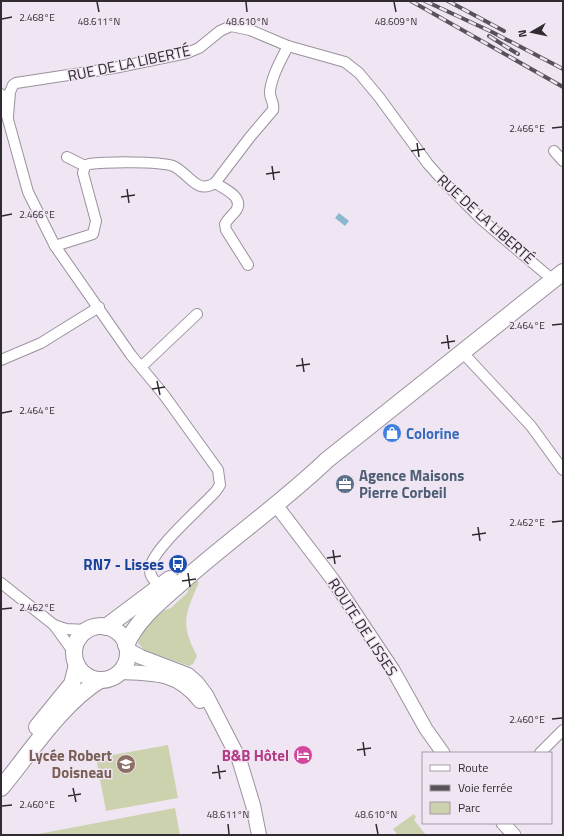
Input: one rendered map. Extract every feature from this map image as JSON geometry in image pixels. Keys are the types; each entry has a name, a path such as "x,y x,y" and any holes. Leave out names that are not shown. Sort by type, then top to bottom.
{"main road":[{"path":"76,660 89,677 100,680 111,678 120,672 126,662 127,647 137,624 151,609 222,547 305,482 327,460 558,276"},
{"path":"1,772 72,684 78,639 88,630 106,627 161,587 303,474 327,460"},
{"path":"106,627 116,631 127,647 141,657 188,675 197,682 206,695 239,759 253,805 259,835"},
{"path":"120,672 165,675 181,683 196,696 230,764 245,810 250,835"},
{"path":"1,788 55,722 79,697 100,680"}],"street":[{"name":"RUE DE LA LIBERTÉ","path":"8,116 10,92 13,85 16,83 114,68 187,53 199,48 225,27 237,27 250,30 288,46 338,59 351,65 379,97 440,178 482,220 558,276"},
{"path":"67,157 85,166 94,164 164,164 177,168 199,186 207,186 215,183 250,137 273,110 274,105 270,92 277,68 288,46"},
{"path":"1,94 28,192 56,246 141,367 214,464 220,478 220,485 216,492 168,540 154,559 150,568 150,573 161,587"},
{"path":"554,151 563,161"},
{"path":"56,246 93,234 96,221 82,173 85,166"},
{"path":"215,183 235,196 238,201 236,211 225,224 226,230 248,265"},
{"path":"1,360 41,344 99,307"},
{"path":"141,367 197,314"},
{"path":"463,352 531,426 563,470"},
{"name":"ROUTE DE LISSES","path":"276,505 337,586 392,670 426,729 442,752"},
{"path":"3,588 54,625 66,629 88,630"},
{"path":"54,625 76,660"},
{"path":"541,752 563,730"},
{"path":"504,824 514,835"}],"green space":[{"path":"196,581 199,582 190,603 186,619 188,635 197,656 193,664 189,666 144,650 138,643 143,631 151,621 165,610 171,608 187,593 190,586"},
{"path":"168,745 178,798 106,811 96,758"},
{"path":"175,808 180,835 33,835"},
{"path":"414,814 416,817 414,820 426,835 398,835 393,829"}],"water":[{"path":"339,213 349,221 345,226 335,218"}],"railway":[{"path":"411,1 563,87"},
{"path":"425,1 492,32 563,69"},
{"path":"448,1 504,31"},
{"path":"489,36 518,54"}],"place":[{"name":"Colorine","path":"392,433"},
{"name":"Agence Maisons Pierre Corbeil","path":"345,484"},
{"name":"RN7 - Lisses","path":"178,564"},
{"name":"B&B Hôtel","path":"303,755"},
{"name":"Lycée Robert Doisneau","path":"126,764"}]}
